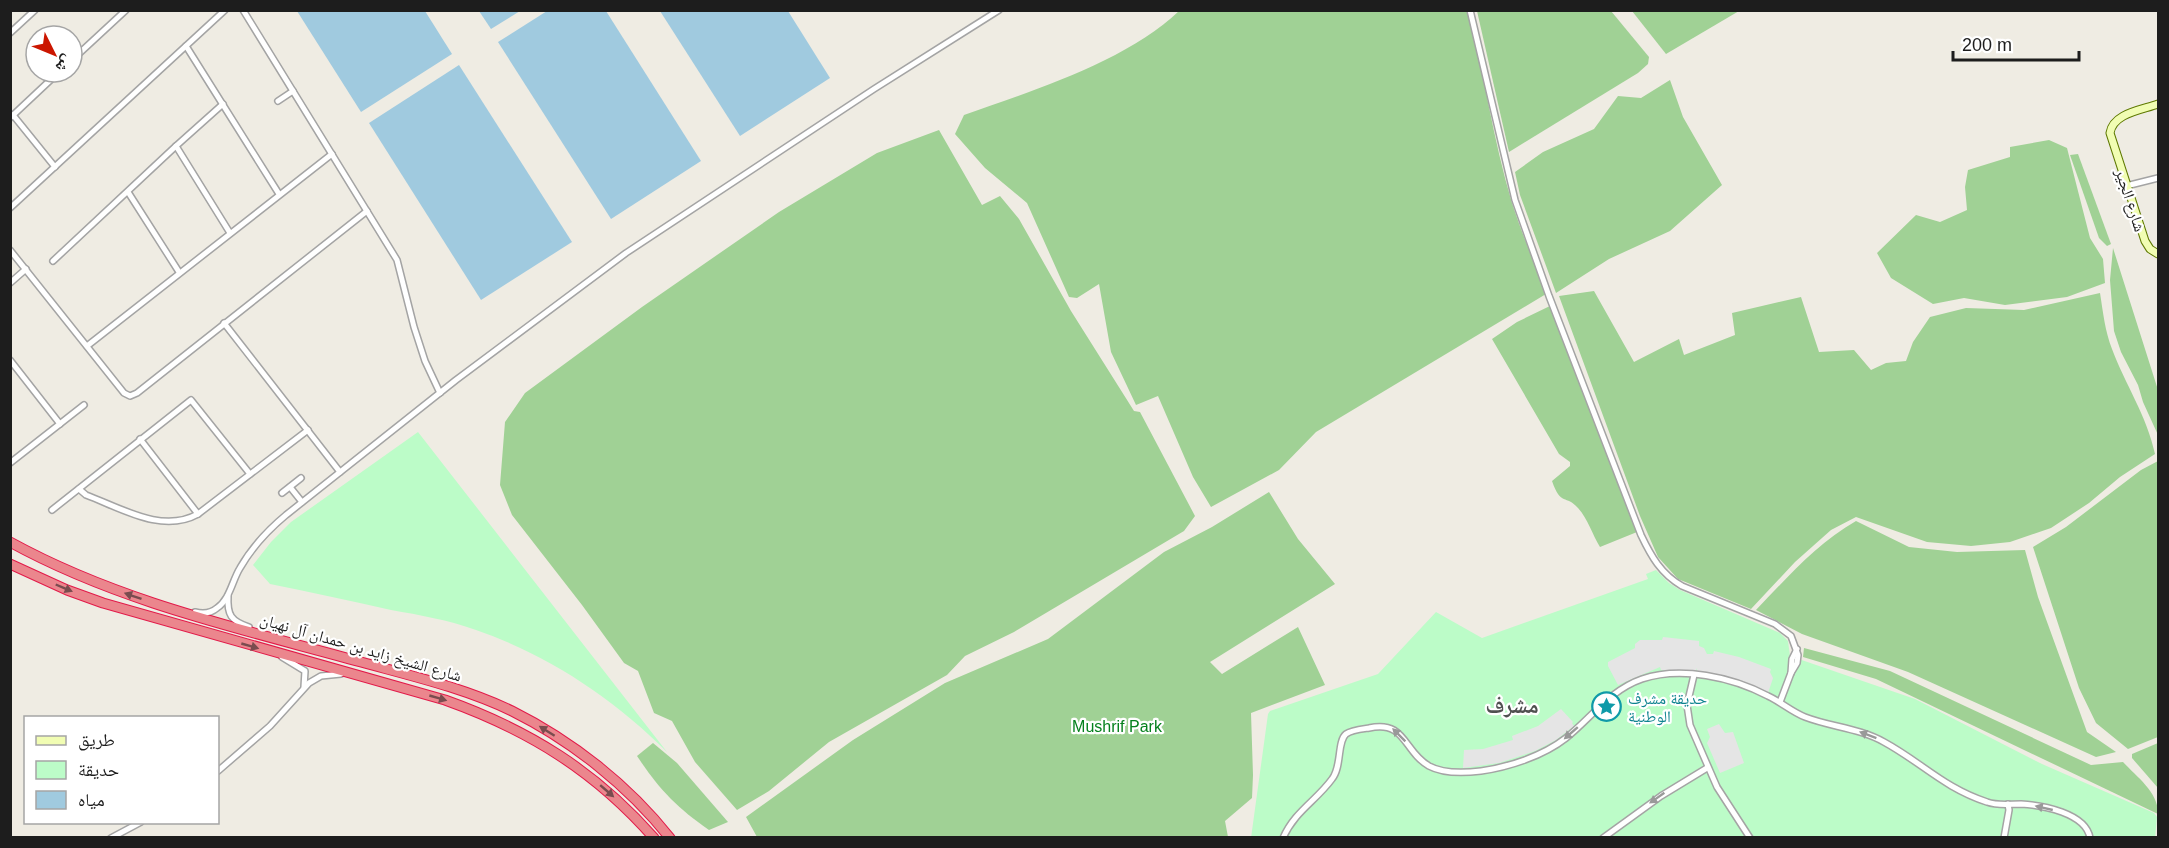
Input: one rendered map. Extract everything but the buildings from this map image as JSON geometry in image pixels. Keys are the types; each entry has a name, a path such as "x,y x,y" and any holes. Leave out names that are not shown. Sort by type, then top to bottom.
{"highway":[{"name":"شارع الشيخ زايد بن حمدان آل نهيان","path":"10,542 104,585 171,609 447,686 510,710 551,733 592,762 634,799 670,837"},
{"name":"شارع الشيخ زايد بن حمدان آل نهيان","path":"10,564 67,590 104,603 453,702 491,717 556,751 593,778 654,837"}],"street":[{"path":"10,33 35,10"},
{"path":"84,49 126,10"},
{"path":"10,208 225,10"},
{"path":"243,10 399,263 414,327 425,361 440,393"},
{"path":"171,609 208,613 219,607 228,596 239,568 272,527 440,393 597,274 646,240 874,89 999,10"},
{"path":"1470,10 1515,200 1549,296 1648,551 1662,571 1677,583 1779,625 1791,636 1797,649 1798,661 1780,702"},
{"path":"186,46 279,194"},
{"path":"47,84 12,116 56,167"},
{"path":"278,100 293,91"},
{"path":"53,261 223,104"},
{"name":"شارع الجير","path":"2158,106 2117,119 2111,127 2111,140 2145,241 2150,249 2158,254"},
{"path":"176,146 230,233"},
{"path":"87,346 332,154"},
{"path":"2126,186 2158,178"},
{"path":"128,192 179,272"},
{"path":"10,250 124,393 130,396 137,393 367,211"},
{"path":"10,283 26,269"},
{"path":"224,323 340,472"},
{"path":"10,360 60,424"},
{"path":"52,510 193,400 250,474"},
{"path":"10,463 84,405"},
{"path":"79,489 86,495 160,522 177,522 198,514 308,430"},
{"path":"140,440 198,514"},
{"path":"10,451 18,457"},
{"path":"282,493 301,478"},
{"path":"290,487 302,502"},
{"path":"228,596 228,612 232,619 270,637"},
{"path":"276,653 303,668 306,675 304,688"},
{"path":"219,770 270,726 304,688 321,676 351,674"},
{"path":"1283,837 1295,816 1334,777 1339,765 1342,740 1349,732 1386,726 1397,732 1431,767 1461,772 1486,770 1533,756 1558,744 1609,698 1628,685 1655,676 1675,674 1694,675 1739,684 1780,702 1805,717 1879,739 1953,788 1988,803 2040,807 2074,818 2084,824 2090,837"},
{"path":"1694,675 1688,699 1688,718 1707,768 1722,796 1750,837"},
{"path":"1603,837 1661,796 1707,768"},
{"path":"2004,837 2008,804"},
{"path":"111,837 137,824"}],"green space":[{"path":"1179,11 1469,11 1505,179 1546,294 1316,432 1279,470 1211,507 1193,477 1158,396 1136,405 1111,352 1099,284 1077,298 1069,297 1027,203 985,168 955,134 964,115 1048,85 1106,60 1158,29"},
{"path":"1477,11 1611,11 1649,57 1648,64 1638,73 1509,152"},
{"path":"1632,11 1739,11 1666,54"},
{"path":"1670,80 1683,117 1722,185 1670,231 1609,259 1556,293 1520,195 1515,172 1543,152 1594,129 1618,96 1641,98"},
{"path":"939,130 982,205 1000,196 1019,219 1071,311 1134,411 1140,412 1195,516 1184,531 1014,632 965,656 947,675 829,742 769,791 737,810 695,762 672,721 654,713 638,671 624,663 512,515 500,485 505,422 525,393 642,307 779,212 877,153"},
{"path":"2049,140 2067,148 2090,238 2103,259 2105,283 2067,297 2005,305 1964,298 1933,304 1891,278 1877,253 1916,215 1940,222 1967,210 1965,187 1968,170 2010,157 2010,147"},
{"path":"2078,154 2111,244 2107,246 2099,238 2070,155"},
{"path":"2113,248 2158,390 2158,435 2114,331 2110,280"},
{"path":"1594,291 1634,362 1679,339 1684,355 1735,335 1732,313 1801,297 1819,352 1854,350 1871,370 1886,363 1906,361 1913,342 1930,317 1966,308 2024,310 2100,293 2110,342 2147,426 2155,454 2051,528 2010,542 1971,546 1927,542 1856,517 1831,530 1795,562 1751,609 1678,579 1658,557 1640,516 1559,296"},
{"path":"1552,305 1637,532 1600,547 1581,512 1574,504 1561,497 1555,489 1552,481 1570,466 1570,462 1559,454 1492,339 1517,322"},
{"path":"418,432 667,752 602,696 554,665 503,640 444,621 270,584 253,565 291,522"},
{"path":"2158,461 2158,737 2128,749 2096,723 2079,688 2033,547 2066,527 2141,470"},
{"name":"Mushrif Park","path":"1269,492 1298,539 1335,584 1210,662 1222,674 1298,627 1325,685 1251,713 1252,798 1225,821 1228,837 757,837 746,817 853,740 945,683 1048,639 1164,552 1212,527"},
{"path":"1856,521 1909,547 1957,552 2025,550 2038,597 2087,732 2116,752 2096,757 1908,672 1802,634 1756,610 1815,550"},
{"name":"حديقة مشرف الوطنية","path":"1656,570 1680,590 1780,633 1788,641 1790,656 1915,699 2042,764 2154,813 2157,817 2155,838 1251,838 1270,711 1378,674 1436,612 1482,638 1648,579 1646,574"},
{"path":"1804,648 1890,671 2091,765 2123,762 2151,792 2158,814 1876,679 1803,657"},
{"path":"653,743 677,763 728,822 709,830 669,797 637,756"},
{"path":"2158,743 2158,788 2132,758 2132,754"}],"shaded area":[{"path":"1663,637 1699,641 1699,646 1704,648 1707,654 1713,654 1714,651 1739,657 1771,669 1773,678 1768,693 1748,685 1697,673 1697,668 1696,671 1661,670 1660,667 1618,685 1608,662 1635,648 1635,644 1640,640 1662,640"},
{"path":"1561,709 1574,726 1556,740 1535,751 1499,763 1463,768 1464,750 1483,749 1513,740 1512,736 1538,726"},
{"path":"1719,724 1725,733 1733,732 1744,763 1720,773 1707,743 1710,737 1707,729"}],"water":[{"path":"297,11 425,11 452,54 361,112"},
{"path":"479,11 520,11 491,29"},
{"path":"547,11 606,11 701,161 611,219 498,42"},
{"path":"660,11 788,11 830,78 740,136"},
{"path":"459,65 572,242 481,300 369,123"}],"place":[{"name":"حديقة مشرف الوطنية","path":"1607,707"}],"district":[{"name":"مشرف","path":"1512,705"}]}
